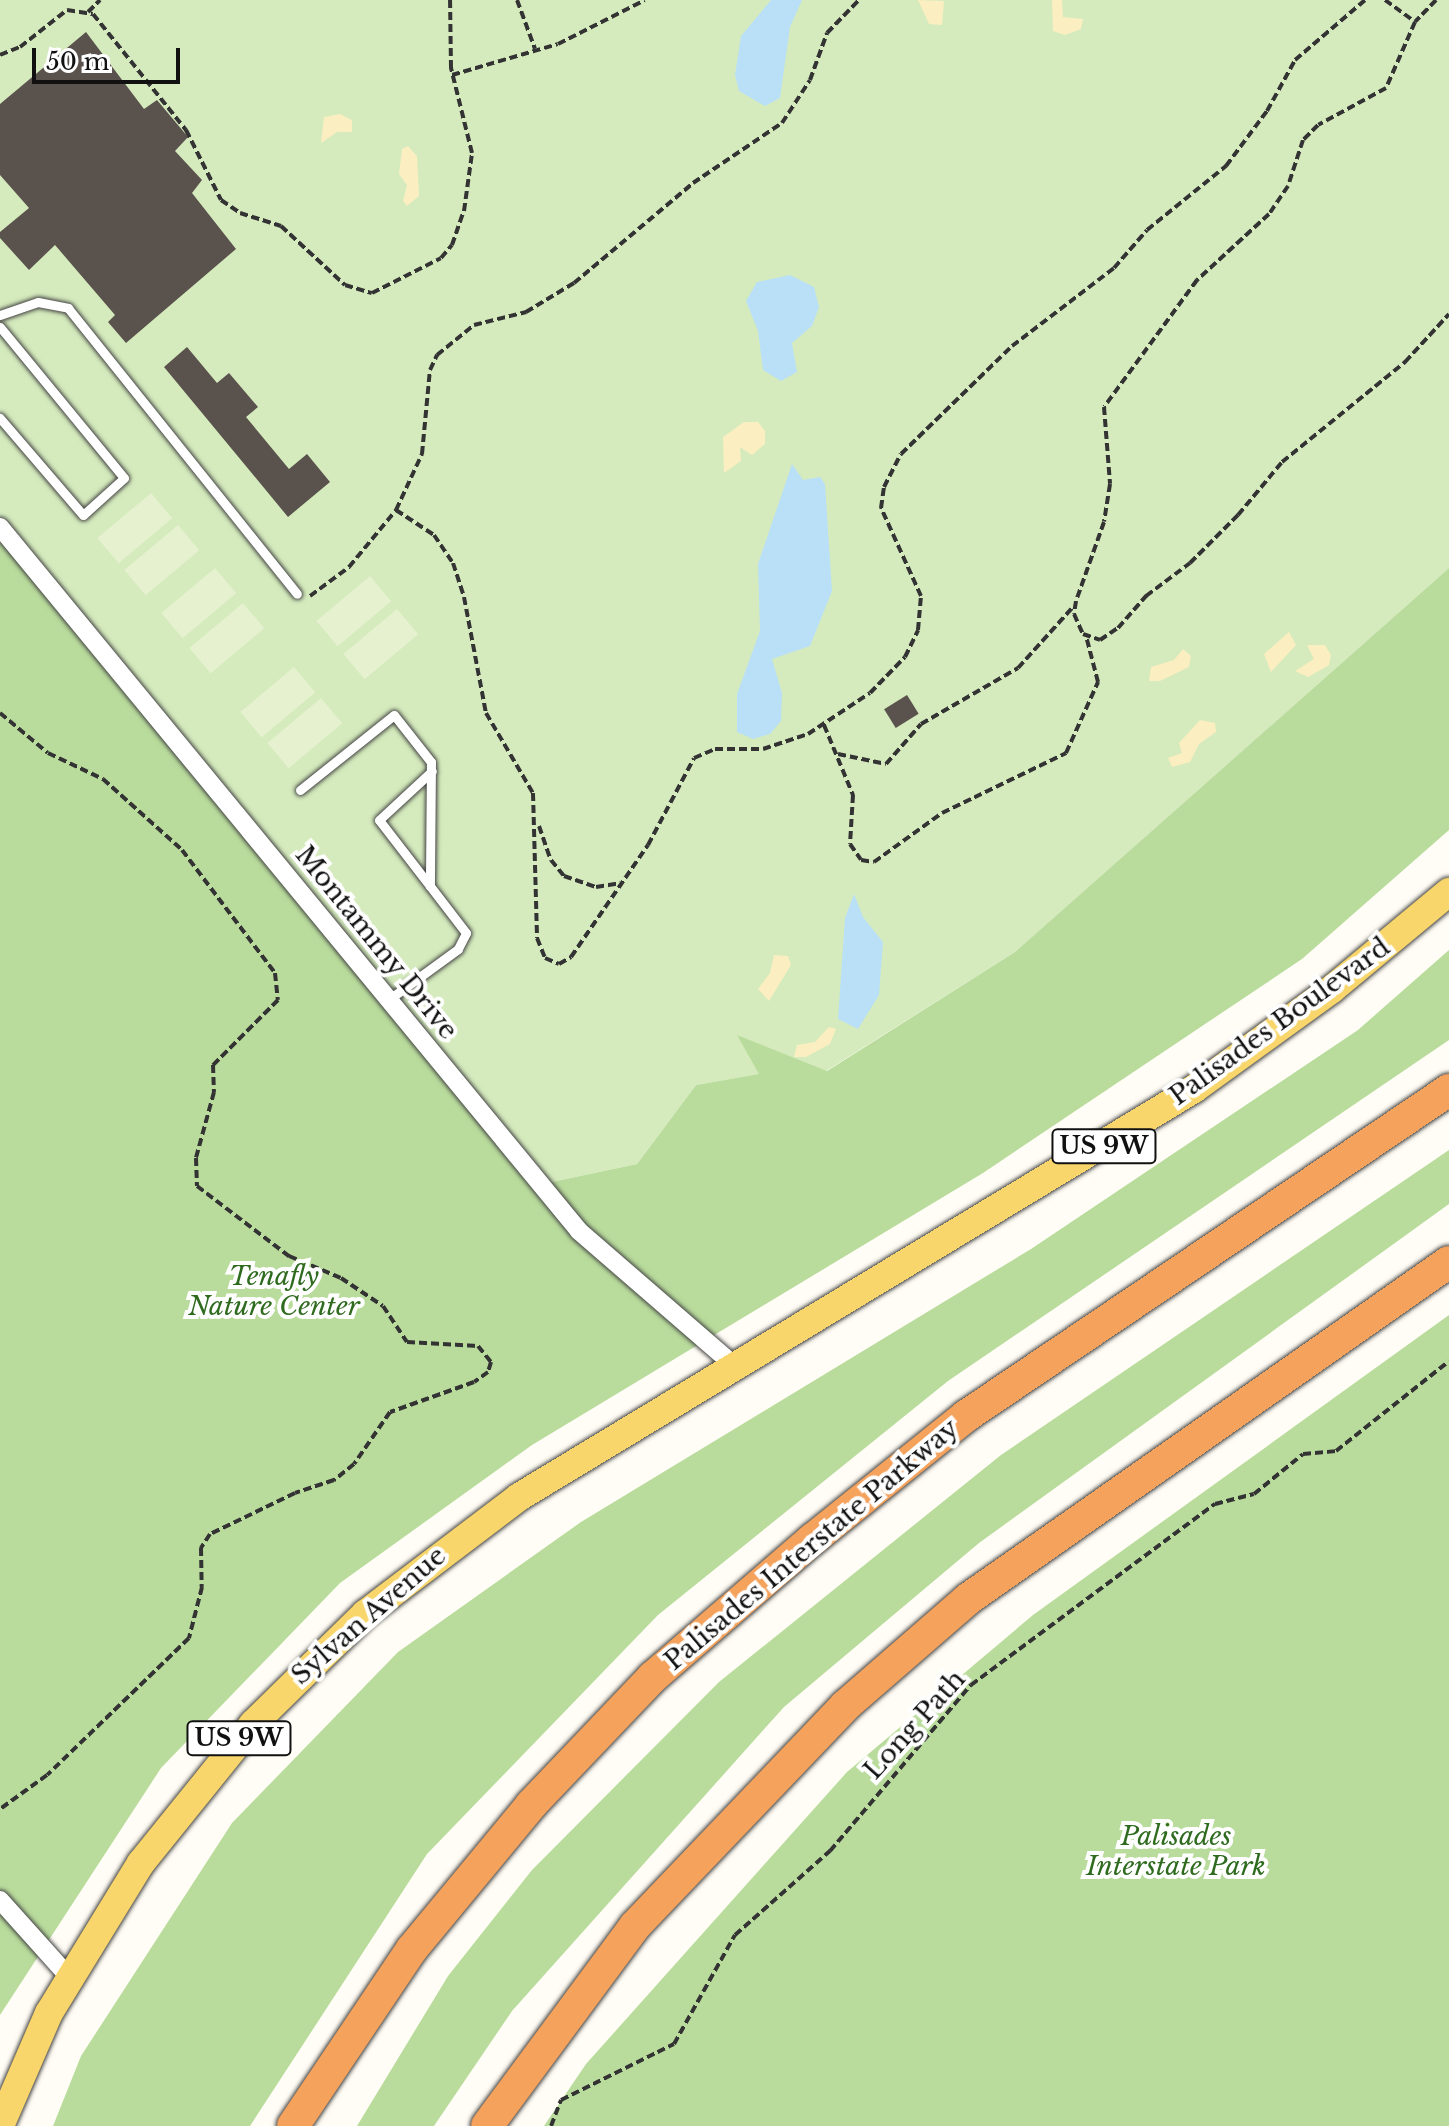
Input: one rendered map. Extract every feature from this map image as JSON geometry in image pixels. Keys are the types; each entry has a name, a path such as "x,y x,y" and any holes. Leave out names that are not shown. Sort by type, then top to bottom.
{"highway":[{"name":"Palisades Interstate Parkway","path":"293,2126 412,1949 531,1805 653,1677 813,1539 966,1416 1449,1090"},
{"path":"487,2126 635,1926 845,1706 968,1599 1449,1262"}],"main road":[{"name":"Palisades Boulevard","path":"736,1367 1175,1101 1305,1009 1449,892"},
{"name":"Sylvan Avenue","path":"0,2126 69,1977 129,1880 193,1794 324,1651 493,1514 736,1367"}],"street":[{"name":"Montammy Drive","path":"0,527 579,1231 736,1367"},
{"path":"0,1900 69,1977"}],"lane":[{"path":"0,315 38,302 68,308 297,594"},
{"path":"0,327 124,478 83,515 0,418"},
{"path":"300,790 394,715 431,762 430,886"},
{"path":"388,1000 458,949 466,933 379,820 432,771"}],"path":[{"path":"88,12 100,0"},
{"path":"0,55 20,47 67,10 88,12 107,25 186,130 221,200 240,213 281,226 345,285 361,292 407,279 441,258 459,228 472,153 452,75 450,0"},
{"path":"517,0 535,49"},
{"path":"452,75 558,44 645,0"},
{"path":"297,594 310,596 329,585 396,510 422,454 430,370 437,355 474,325 526,312 574,283 693,183 782,123 810,80 827,33 859,0"},
{"path":"536,816 537,938 545,958 559,964 571,957 655,834 694,758 715,749 763,749 824,725 879,684 905,657 918,630 921,596 881,508 884,487 901,454 1012,346 1114,268 1147,230 1226,166 1267,111 1295,60 1365,0"},
{"path":"1385,0 1415,22"},
{"path":"838,754 861,763 886,764 921,724 1018,668 1076,601 1104,522 1110,484 1101,419 1113,392 1197,280 1269,214 1288,186 1303,140 1318,125 1386,88 1415,22 1436,0"},
{"path":"1085,635 1100,640 1118,628 1146,596 1229,524 1282,462 1405,362 1449,314"},
{"path":"396,510 434,535 453,563 464,597 486,713 527,778 545,849 564,876 596,887 621,883"},
{"path":"824,725 853,795 850,844 861,860 874,862 942,813 1066,753 1098,682 1097,661 1085,635 1077,626 1076,601"},
{"path":"0,713 41,749 103,779 182,850 275,973 278,1000 213,1065 214,1092 196,1158 197,1186 289,1256 341,1278 383,1306 407,1342 478,1346 488,1353 491,1367 474,1382 390,1412 354,1464 334,1480 295,1493 210,1534 201,1548 202,1587 189,1638 47,1775 0,1809"},
{"name":"Long Path","path":"551,2126 561,2100 674,2044 735,1935 830,1851 971,1685 1215,1504 1254,1494 1303,1454 1336,1451 1449,1361"}],"green space":[{"path":"0,0 1449,0 1449,568 1015,952 826,1071 738,1036 760,1074 696,1085 637,1164 542,1184 0,526"},
{"path":"151,493 172,518 119,563 97,538"},
{"path":"178,525 199,550 146,595 124,570"},
{"name":"Tenafly Nature Center","path":"0,526 542,1184 637,1164 696,1085 759,1074 737,1035 827,1071 1015,952 1449,568 1449,830 1302,959 983,1173 532,1445 340,1583 161,1768 0,2015"},
{"path":"215,568 236,593 183,638 161,613"},
{"path":"370,576 391,601 338,646 316,621"},
{"path":"243,603 264,628 211,673 189,648"},
{"path":"397,609 418,634 365,679 343,654"},
{"path":"294,667 315,692 262,737 240,712"},
{"path":"321,698 342,723 289,768 267,743"},
{"path":"1449,950 1449,1040 948,1381 658,1615 427,1854 250,2126 53,2126 81,2056 232,1823 398,1652 581,1522 1031,1249 1358,1030"},
{"path":"1449,1150 1449,1204 979,1543 784,1707 512,2011 434,2126 357,2126 448,1976 532,1870 719,1682 1001,1455"},
{"name":"Palisades Interstate Park","path":"1449,1315 1449,2126 544,2126 586,2064 847,1772 1033,1615"}],"sand":[{"path":"918,0 944,1 942,25 929,24"},
{"path":"1052,0 1062,0 1063,17 1083,19 1081,29 1065,35 1053,31"},
{"path":"340,114 352,120 352,132 337,132 321,143 324,117"},
{"path":"408,146 417,156 419,196 407,206 403,201 407,185 399,174 402,149"},
{"path":"744,422 758,422 765,431 765,444 752,455 740,447 741,461 724,473 723,437"},
{"path":"1289,632 1296,645 1271,672 1264,654"},
{"path":"1307,645 1325,645 1331,655 1329,665 1308,677 1295,671 1314,659"},
{"path":"1183,649 1191,656 1189,667 1160,681 1149,681 1151,667 1174,660"},
{"path":"1200,720 1215,723 1216,732 1199,744 1190,762 1172,767 1168,758 1182,753 1179,743"},
{"path":"774,955 788,956 791,965 769,1001 758,989 770,973"},
{"path":"829,1027 836,1029 830,1044 806,1057 794,1057 797,1045 815,1042"}],"water":[{"path":"771,0 802,0 790,27 780,98 765,106 739,91 735,75 741,36"},
{"path":"790,275 814,287 819,307 812,326 792,343 797,372 781,381 763,370 758,331 746,301 757,282"},
{"path":"792,464 803,480 820,477 825,484 832,591 810,646 772,659 782,693 781,721 770,734 753,739 737,732 737,694 760,631 758,564"},
{"path":"854,894 863,917 883,942 879,995 858,1029 838,1019 845,918"}],"building":[{"path":"86,32 144,109 157,100 188,137 175,151 202,180 192,193 236,249 126,343 108,322 115,315 55,245 29,270 0,238 0,232 29,208 0,175 0,104"},
{"path":"187,347 217,383 229,373 258,407 246,417 289,469 307,454 330,482 288,517 164,367"},
{"path":"907,695 919,714 896,728 884,709"}]}
